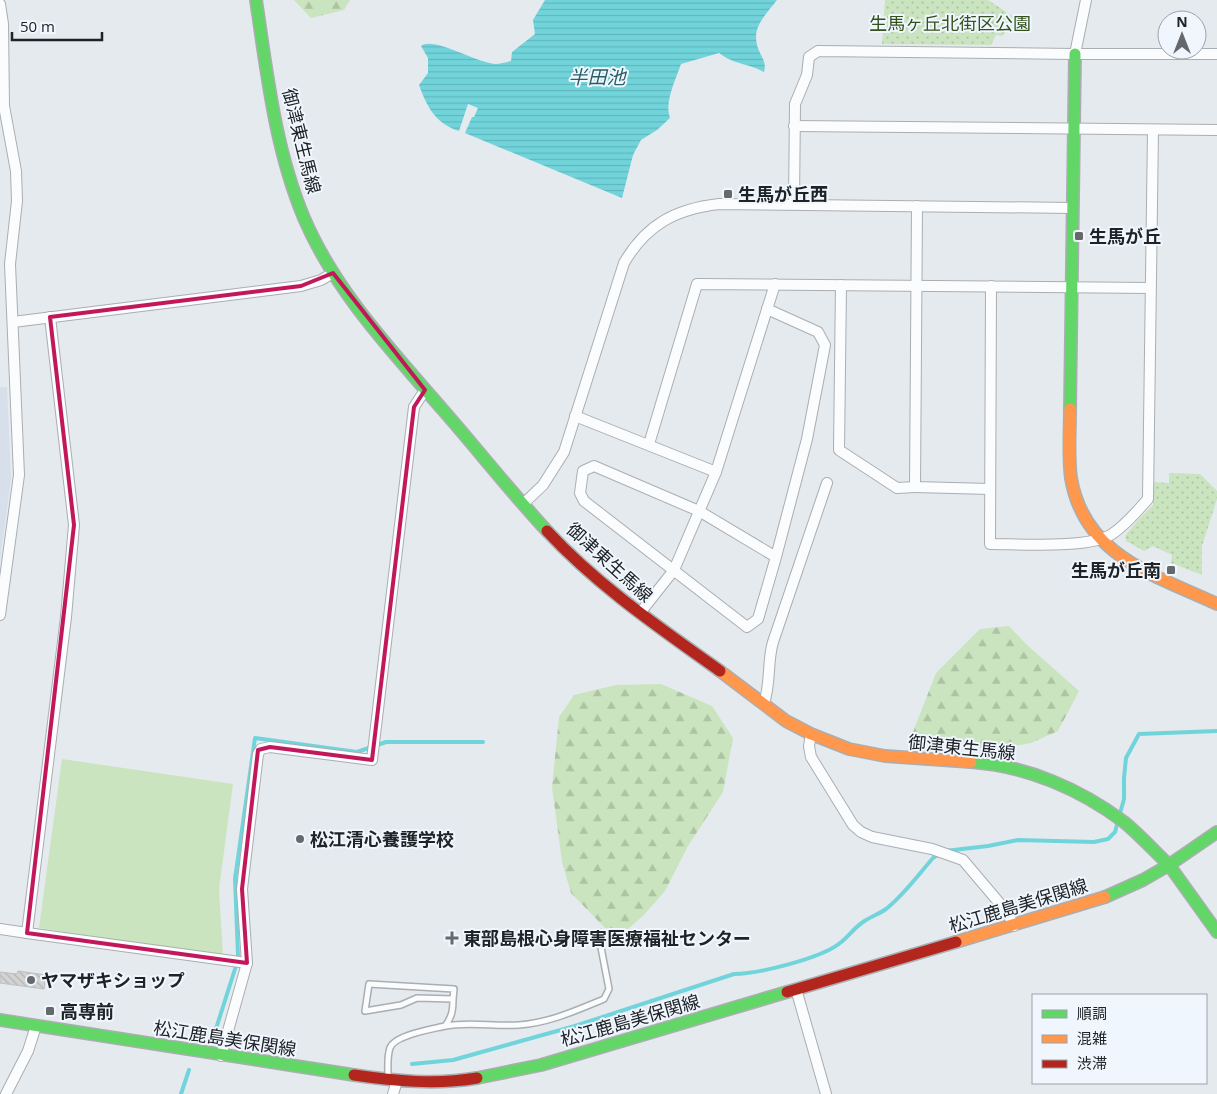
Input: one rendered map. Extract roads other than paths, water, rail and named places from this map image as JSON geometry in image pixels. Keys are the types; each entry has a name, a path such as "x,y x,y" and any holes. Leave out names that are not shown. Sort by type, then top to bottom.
{"main road":[{"name":"御津東生馬線","path":"256,0 278,134 290,180 318,248 357,308 425,390 523,504 582,566 640,613 786,721 811,734 849,749 885,756 997,764 1038,774 1086,797 1126,824 1168,864"},
{"path":"1075,54 1071,287 1071,477 1077,502 1100,540 1126,561 1217,604"},
{"name":"松江鹿島美保関線","path":"0,1020 221,1056 392,1080 446,1082 487,1076 541,1065 1100,899 1144,880 1217,832"},
{"path":"1168,864 1217,932"}],"street":[{"path":"1075,54 1086,0"},
{"path":"0,4 3,24 4,106 16,171 17,201 10,264 19,476 0,614"},
{"path":"794,204 795,104 807,75 809,56 818,51 1217,54"},
{"path":"794,126 1217,130"},
{"path":"991,286 990,544 1081,543 1100,540 1113,534 1148,499 1154,130"},
{"path":"523,504 542,486 564,452 624,263 634,246 650,230 671,216 698,206 719,204 1072,208"},
{"path":"915,488 917,206"},
{"path":"13,322 301,286 321,280 333,273"},
{"path":"649,444 697,284 1150,288"},
{"path":"640,613 674,570 716,472 775,284"},
{"path":"840,285 839,450 897,488 990,489"},
{"path":"767,310 818,332 826,345 807,439 776,557 758,619 747,627 584,501 580,492 583,472 594,466 699,511 776,557"},
{"path":"27,933 65,627 74,525 50,317"},
{"path":"221,1056 240,962 242,883 258,754 261,749 270,747 372,760 414,407 425,390"},
{"path":"575,416 716,472"},
{"path":"764,703 769,682 768,666 772,642 827,483"},
{"path":"811,734 809,746 811,758 852,825 860,832 872,837 932,850 963,860 1007,912 1014,926"},
{"path":"0,929 240,962"},
{"path":"796,989 826,1094"},
{"path":"6,1094 28,1051 36,1026"},
{"path":"392,1080 394,1094"}],"lane":[{"path":"392,1080 388,1059 390,1047 392,1043 404,1036 445,1026 465,1024 506,1026 532,1024 549,1020 604,999 609,989 598,932"},
{"path":"445,1026 453,1011 454,989 369,984 365,1012 401,1005 417,998 453,999"}],"water":[{"name":"半田池","path":"545,0 777,0 759,25 757,31 757,45 764,62 764,72 731,60 719,53 681,64 668,105 670,118 657,130 641,140 633,155 622,198 465,133 478,108 468,104 459,131 451,128 433,113 422,93 419,85 428,73 428,58 421,46 435,44 487,63 495,64 511,61 512,52 535,34 533,20"}],"waterway":[{"path":"945,851 1018,840 1094,842 1108,839 1115,832 1124,799 1126,758 1139,734 1217,731"},
{"path":"214,1035 238,956 235,879 255,738 357,752 386,742 483,742"},
{"path":"412,1064 453,1060 575,1026 734,974 773,968 819,954 840,943 860,924 886,909 905,891 933,858 939,854"},
{"path":"181,1094 189,1070"}],"place":[{"name":"生馬が丘西","path":"728,194"},
{"name":"生馬が丘","path":"1079,236"},
{"name":"生馬が丘南","path":"1171,570"},
{"name":"松江清心養護学校","path":"300,839"},
{"name":"東部島根心身障害医療福祉センター","path":"452,938"},
{"name":"ヤマザキショップ","path":"31,980"},
{"name":"高専前","path":"50,1011"}],"park label":[{"name":"生馬ヶ丘北街区公園","path":"950,23"}]}
